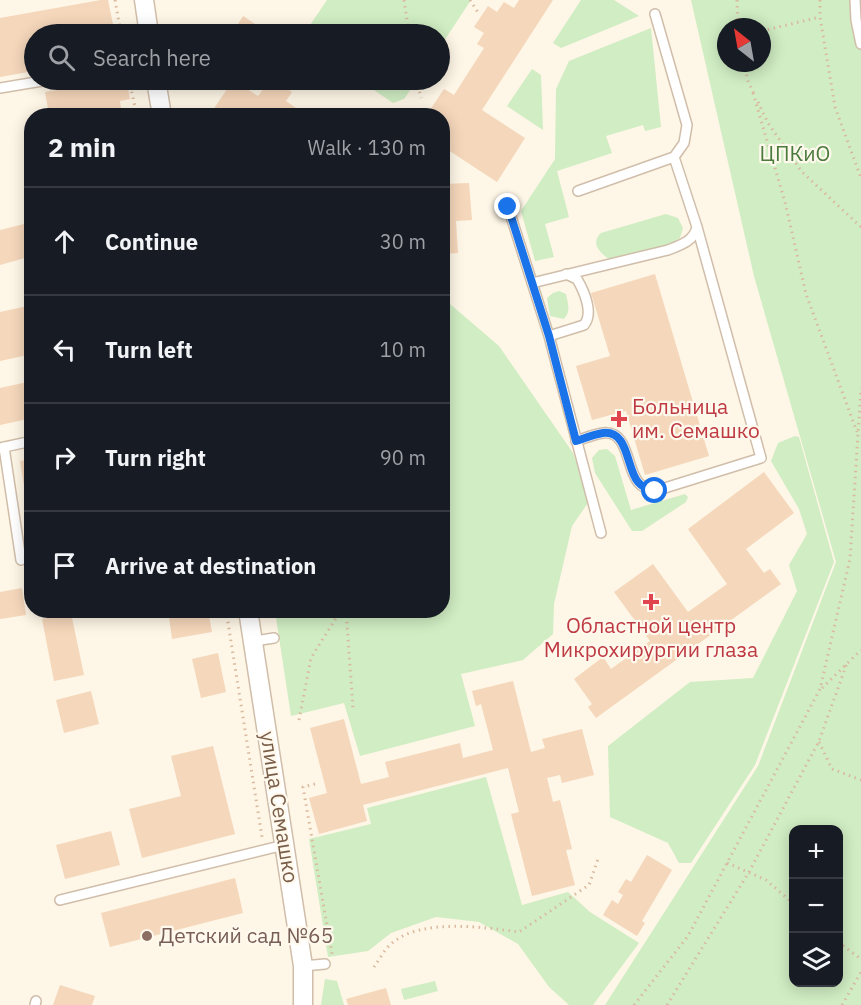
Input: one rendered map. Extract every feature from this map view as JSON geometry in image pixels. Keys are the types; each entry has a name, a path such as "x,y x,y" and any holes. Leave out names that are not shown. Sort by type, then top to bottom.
{"street":[{"path":"144,0 148,24"},
{"path":"158,90 161,108"},
{"name":"улица Семашко","path":"250,618 303,966 303,1005"}],"lane":[{"path":"855,0 861,44"},
{"path":"578,191 674,157 684,142 687,125 655,14"},
{"path":"0,88 24,84"},
{"path":"576,441 604,432 615,435 621,440 637,482 655,491 762,458 697,227 674,157"},
{"path":"508,207 549,336 601,533"},
{"path":"532,283 668,250 683,244 695,235 697,227"},
{"path":"549,336 584,325 588,320 589,314 581,286 577,279 566,274"},
{"path":"21,560 2,447 24,443"},
{"path":"254,641 274,638"},
{"path":"60,900 285,845"},
{"path":"303,966 330,964"}],"path":[{"path":"115,0 119,24"},
{"path":"404,0 408,24"},
{"path":"470,0 479,14"},
{"path":"737,0 738,18"},
{"path":"820,0 820,17 835,107 861,178"},
{"path":"771,29 820,17"},
{"path":"746,72 753,93 768,123 802,172 861,227"},
{"path":"131,90 135,108"},
{"path":"419,90 421,98"},
{"path":"753,93 785,202 806,294 858,436"},
{"path":"634,1005 688,936 820,689 850,559 861,388"},
{"path":"299,720 311,658 338,618"},
{"path":"345,618 353,708"},
{"path":"820,689 861,650"},
{"path":"667,1005 749,872 819,741 847,663"},
{"path":"819,741 832,769 861,780"},
{"path":"315,784 303,787 330,964"},
{"path":"374,967 391,944 414,930 475,926 519,932 589,885 598,859"},
{"path":"727,863 766,880 789,900"},
{"path":"843,946 861,959"},
{"path":"842,1005 861,972"}],"green space":[{"path":"327,0 471,0 450,32 450,24 311,24"},
{"path":"581,0 614,0 639,16 561,48 553,43"},
{"name":"ЦПКиО","path":"691,0 861,0 861,1005 605,1005 758,766 836,562 754,276"},
{"path":"651,28 661,127 645,131 643,125 606,136 612,153 557,171 569,217 545,224 554,257 535,261 521,211 555,159 556,89 569,61"},
{"path":"532,69 541,75 543,130 507,106"},
{"path":"374,90 410,90 404,99 393,103"},
{"path":"666,214 678,218 683,228 680,238 671,244 609,259 602,254 596,244 601,233"},
{"path":"559,291 566,294 568,304 568,313 564,319 550,316 547,298"},
{"path":"450,304 499,346 573,453 590,500 572,526 554,604 553,634 523,660 461,674 475,726 360,756 344,703 291,716 276,618 450,618"},
{"path":"795,436 799,437 834,562 755,765 691,863 679,863 668,843 610,817 608,746 690,682 753,678 797,591 789,565 807,534 799,509 771,461 778,443"},
{"path":"607,449 615,456 631,510 685,494 688,497 686,502 642,531 632,531 595,473 592,458 599,450"},
{"path":"486,777 522,905 568,892 590,912 639,943 593,1005 569,1005 549,987 518,944 479,922 436,917 391,933 368,951 328,957 309,839 371,824 367,808"},
{"path":"325,979 337,981 344,1005 321,1005"},
{"path":"435,981 438,991 404,1000 401,989"}],"building":[{"path":"108,0 113,24 24,24 24,73 0,77 0,18"},
{"path":"519,0 553,0 482,110 525,138 497,182 450,151 450,108 431,108 443,90 454,95 484,48 477,44 484,33 474,27 488,6 497,12 504,2 514,8"},
{"path":"243,16 255,24 238,24"},
{"path":"128,90 130,99 120,101 121,108 48,108 45,92"},
{"path":"226,90 249,90 258,96 262,90 289,90 292,92 286,101 296,108 214,108"},
{"path":"469,183 472,220 456,221 458,253 450,254 450,184"},
{"path":"24,224 24,258 0,265 0,230"},
{"path":"655,274 709,456 645,475 626,411 592,420 576,366 610,356 591,293"},
{"path":"24,307 24,356 0,361 0,312"},
{"path":"24,383 24,420 0,425 0,388"},
{"path":"24,460 24,486 20,461"},
{"name":"Областной центр Микрохирургии глаза","path":"764,472 794,513 746,549 764,573 770,569 781,584 596,718 588,707 592,704 574,679 603,657 611,669 650,641 614,592 653,564 688,612 727,584 688,529"},
{"path":"22,588 24,615 0,619 0,592"},
{"path":"72,618 84,675 54,681 42,619"},
{"path":"169,618 209,618 212,632 172,639"},
{"path":"218,653 226,692 201,698 192,659"},
{"path":"513,681 531,752 545,748 542,739 582,729 594,775 562,783 560,775 547,778 553,802 560,800 572,849 566,850 575,885 532,896 511,814 519,812 508,768 363,805 367,821 319,834 309,798 327,793 310,728 344,719 361,784 389,777 385,762 460,743 463,758 493,750 481,704 476,706 472,691"},
{"path":"91,691 99,724 64,733 56,700"},
{"path":"213,746 235,834 142,858 129,809 181,796 171,756"},
{"path":"111,831 120,865 65,879 56,845"},
{"path":"647,855 672,870 642,921 645,923 637,936 603,915 612,900 618,904 623,895 618,892 626,879 631,882"},
{"path":"235,878 243,913 110,947 101,913"},
{"path":"60,985 95,996 92,1005 53,1005"},
{"path":"386,988 391,1005 348,1005 346,999"}],"place":[{"name":"Больница им. Семашко","path":"619,419"},
{"name":"Областной центр Микрохирургии глаза","path":"651,602"},
{"name":"Детский сад №65","path":"147,936"}],"route":[{"path":"508,207 549,336 576,441 604,432 615,435 621,440 637,482 655,491"}]}
